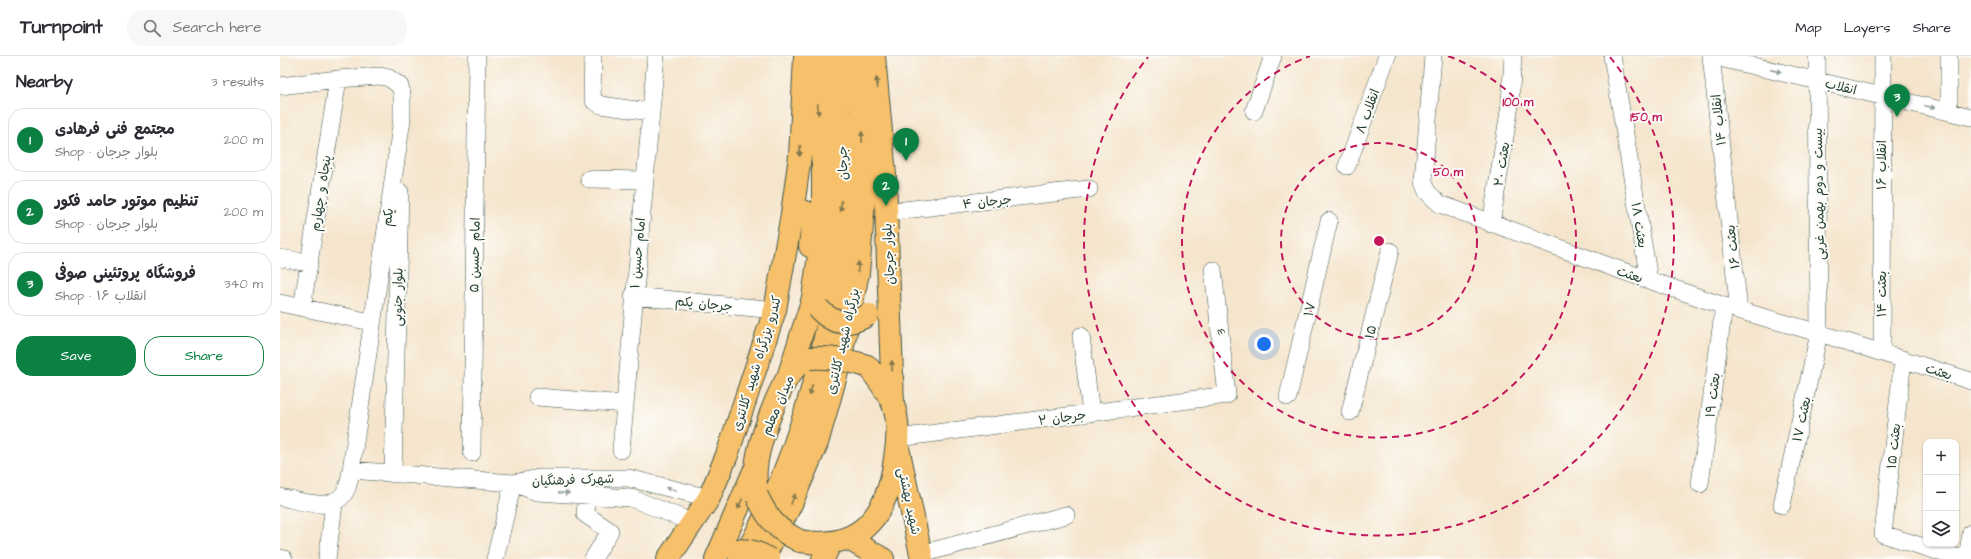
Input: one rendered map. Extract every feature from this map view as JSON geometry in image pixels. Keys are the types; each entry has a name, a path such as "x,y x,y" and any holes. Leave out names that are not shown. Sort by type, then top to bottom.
{"main road":[{"name":"کندرو بزرگراه شهید کلانتری","path":"668,559 694,523 709,498 727,455 775,310 792,214 800,156 805,56"},
{"path":"797,365 815,303 823,226 823,165 813,56"},
{"name":"جرجان","path":"833,56 840,111 843,189 837,270"},
{"name":"بزرگراه شهید کلانتری","path":"763,559 791,504 816,443 839,365 858,273 863,208 861,110 854,56"},
{"name":"بلوار جرجان","path":"874,56 880,105 889,267 893,405"},
{"path":"792,214 800,210 807,212 814,218 808,268 798,319 797,365"},
{"path":"815,303 826,317 842,323 858,321 868,315 880,295 889,267"},
{"name":"بزرگراه شهید کلانتری","path":"728,557 774,497 799,434 819,360 837,270"},
{"path":"797,365 829,357 850,360 867,366 876,376 893,405 898,440 889,492 879,513 867,526 829,550"},
{"name":"میدان معلم","path":"797,365 768,423 756,469 757,496 766,515 786,534 800,541 829,550"},
{"name":"شهید بهشتی","path":"898,440 922,556"},
{"path":"728,557 756,469"},
{"path":"728,557 748,550 760,553 769,559"},
{"path":"829,550 883,559"}],"street":[{"name":"امام حسین ۵","path":"472,453 477,56"},
{"path":"593,56 592,93 594,101 601,105 650,112"},
{"name":"امام حسین ۱","path":"621,450 633,296 656,56"},
{"path":"1254,111 1272,56"},
{"name":"۸ انقلاب","path":"1347,166 1387,56"},
{"name":"بعثت","path":"1433,56 1423,182 1427,192 1440,204 1491,224 1731,308 1819,333 1971,381"},
{"name":"۲۰ بعثت","path":"1491,224 1510,105 1514,56"},
{"name":"۱۸ بعثت","path":"1612,56 1649,280"},
{"name":"انقلاب","path":"1711,56 1971,117"},
{"name":"۱۴ انقلاب","path":"1711,56 1724,183"},
{"name":"بیست و دوم بهمن غربی","path":"1817,56 1819,333"},
{"name":"انقلاب ۱۶","path":"1881,234 1883,56"},
{"path":"1949,56 1949,112"},
{"name":"یکم","path":"280,86 380,76 396,81 400,86 402,94 402,119 371,322 351,470 347,488 341,498 334,504"},
{"name":"پنجاه و چهارم","path":"302,308 338,79"},
{"name":"بلوار جنوبی","path":"393,474 402,119"},
{"path":"588,178 644,180"},
{"name":"۱۶ بعثت","path":"1724,183 1731,308"},
{"name":"۴ جرجان","path":"886,212 1088,189"},
{"name":"۱۷","path":"1288,396 1329,221"},
{"name":"۱۴ بعثت","path":"1881,234 1882,353"},
{"name":"۱۵","path":"1350,412 1390,251"},
{"path":"280,258 308,263"},
{"name":"3","path":"1213,270 1227,395"},
{"name":"جرجان یکم","path":"633,296 775,310"},
{"path":"280,304 371,322"},
{"name":"بعثت ۱۹","path":"1700,484 1731,308"},
{"name":"۱۷ بعثت","path":"1782,505 1819,333"},
{"path":"1081,336 1090,413"},
{"name":"بعثت ۱۵","path":"1903,359 1883,534 1962,559"},
{"name":"جرجان ۲","path":"898,440 1227,395"},
{"path":"537,397 625,404"},
{"path":"351,470 513,483 537,492 631,498 694,523"},
{"name":"شهرک فرهنگیان","path":"495,559 513,483 539,478 628,478 709,498"},
{"path":"587,494 586,514 610,531 593,559"},
{"path":"280,497 324,505 334,504 327,559"},
{"path":"922,556 1066,515"},
{"path":"1967,559 1971,533"},
{"path":"280,558 284,559"}],"place":[{"name":"فروشگاه پروتئینی صوفی","path":"1897,117"},
{"name":"مجتمع فنی فرهادی","path":"906,161"},
{"name":"تنظیم موتور حامد فکور","path":"886,206"}]}
